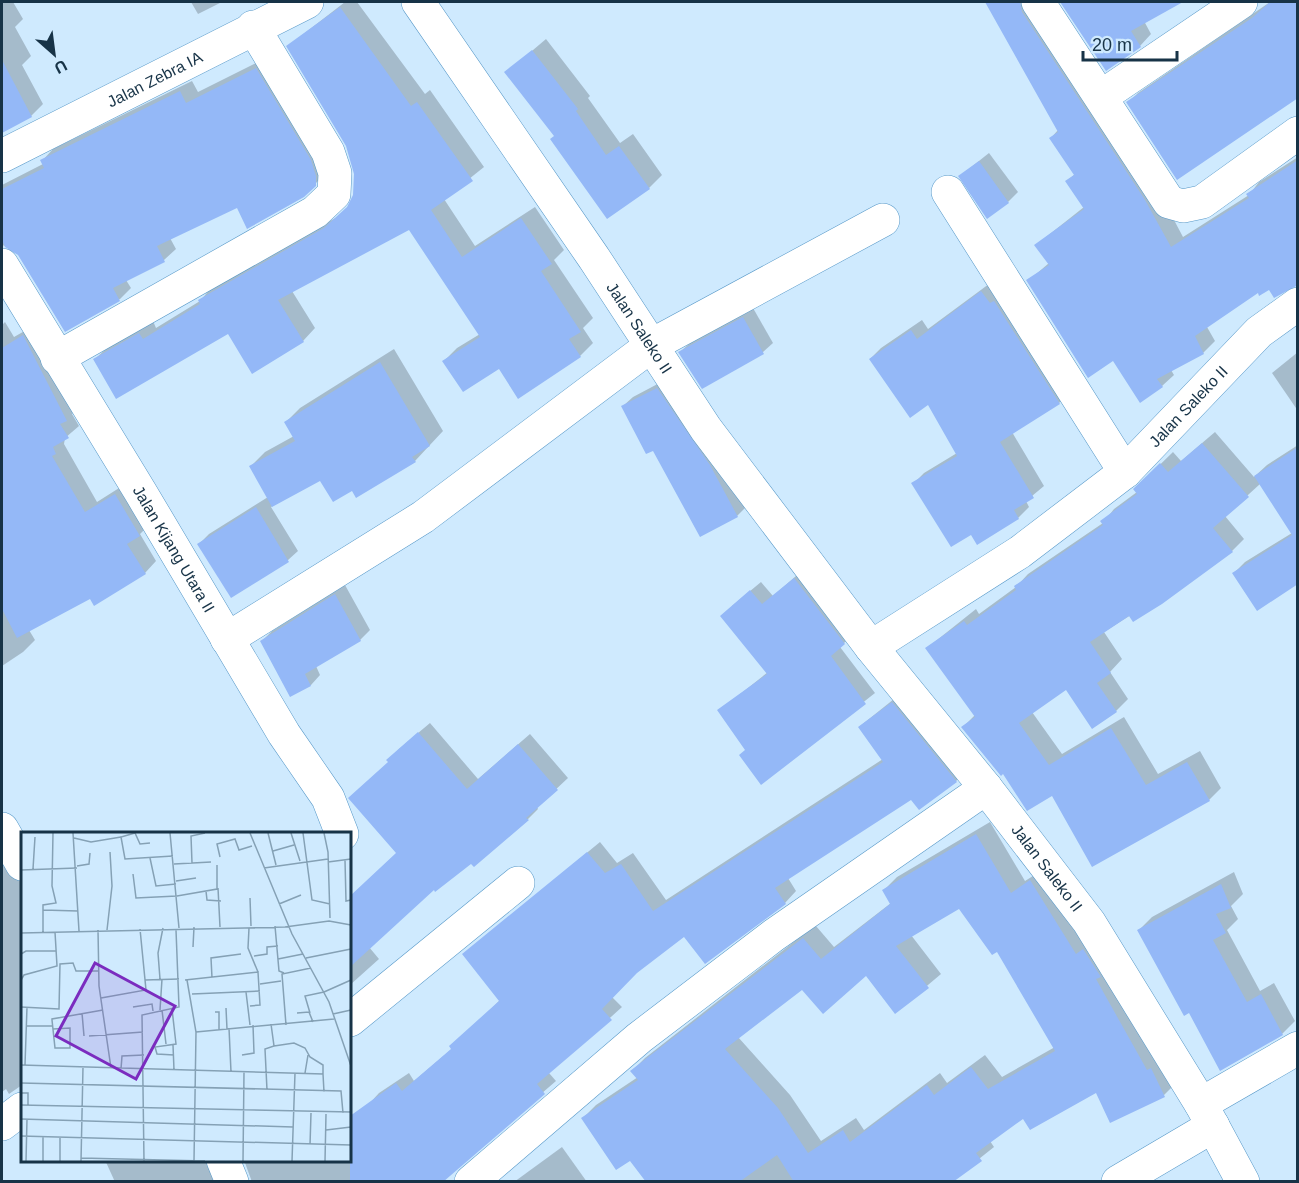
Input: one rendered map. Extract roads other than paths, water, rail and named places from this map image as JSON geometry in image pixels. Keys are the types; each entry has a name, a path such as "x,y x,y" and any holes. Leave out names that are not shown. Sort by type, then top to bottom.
{"street":[{"name":"Jalan Zebra IA","path":"2,156 253,27 307,2"},
{"name":"Jalan Saleko II","path":"417,2 652,345 706,429 871,647 986,788 1089,922 1207,1115 1243,1182"},
{"path":"1038,2 1102,96 1169,202 1182,206 1202,202 1298,133"},
{"path":"1102,96 1241,2"},
{"path":"57,358 315,212 334,194 335,173 328,152 253,27"},
{"path":"948,192 1125,472"},
{"path":"227,639 423,517 652,345 883,220"},
{"name":"Jalan Kijang Utara II","path":"2,265 284,734 328,798 341,832"},
{"name":"Jalan Saleko II","path":"871,647 1020,552 1125,472 1259,332 1298,304"},
{"path":"471,1182 639,1038 774,935 986,788"},
{"path":"2,829 21,862"},
{"path":"351,1019 518,883"},
{"path":"1118,1182 1298,1048"},
{"path":"223,1162 232,1182"}]}
